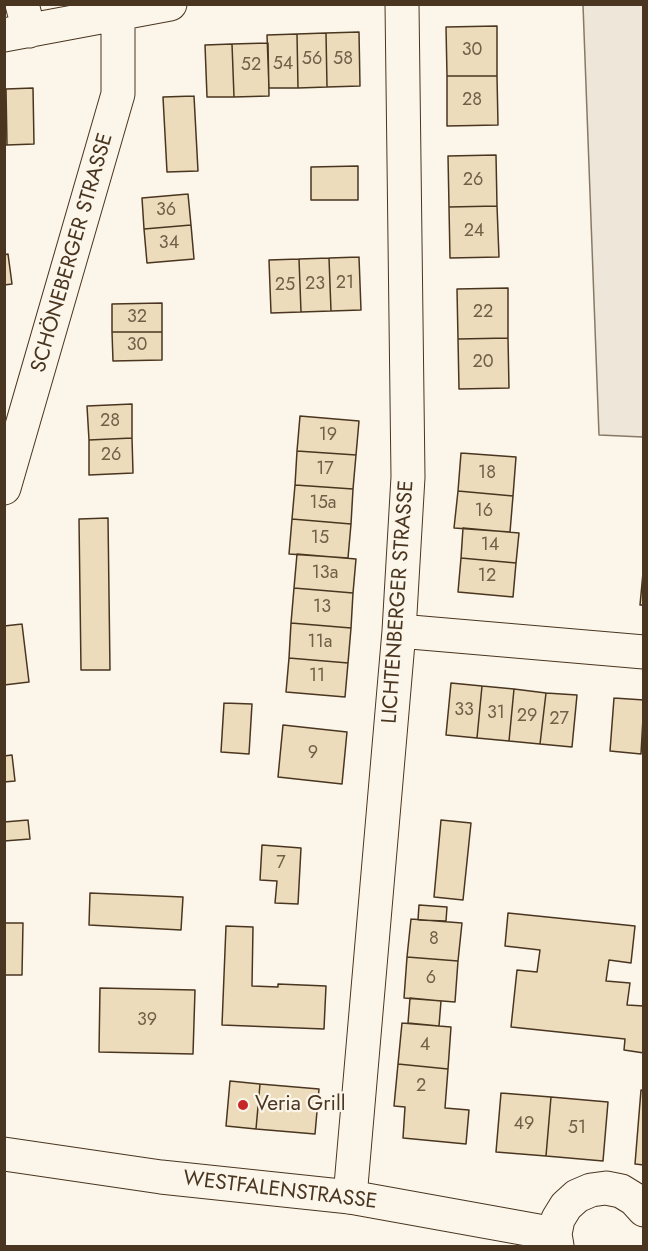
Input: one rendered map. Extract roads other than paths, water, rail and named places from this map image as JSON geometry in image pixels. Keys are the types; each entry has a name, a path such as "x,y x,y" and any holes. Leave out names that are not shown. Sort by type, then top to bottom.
{"street":[{"path":"18,23 118,14 170,4"},
{"name":"LICHTENBERGER STRASSE","path":"350,1197 399,632 408,477 402,4"},
{"name":"SCHÖNEBERGER STRASSE","path":"4,488 118,94 118,14"},
{"path":"399,632 644,652"},
{"name":"WESTFALENSTRASSE","path":"4,1154 161,1177 350,1197 556,1240 558,1219 566,1206 577,1196 591,1190 606,1188 621,1191 634,1199 644,1210"}],"place":[{"name":"Veria Grill","path":"243,1105"}]}
